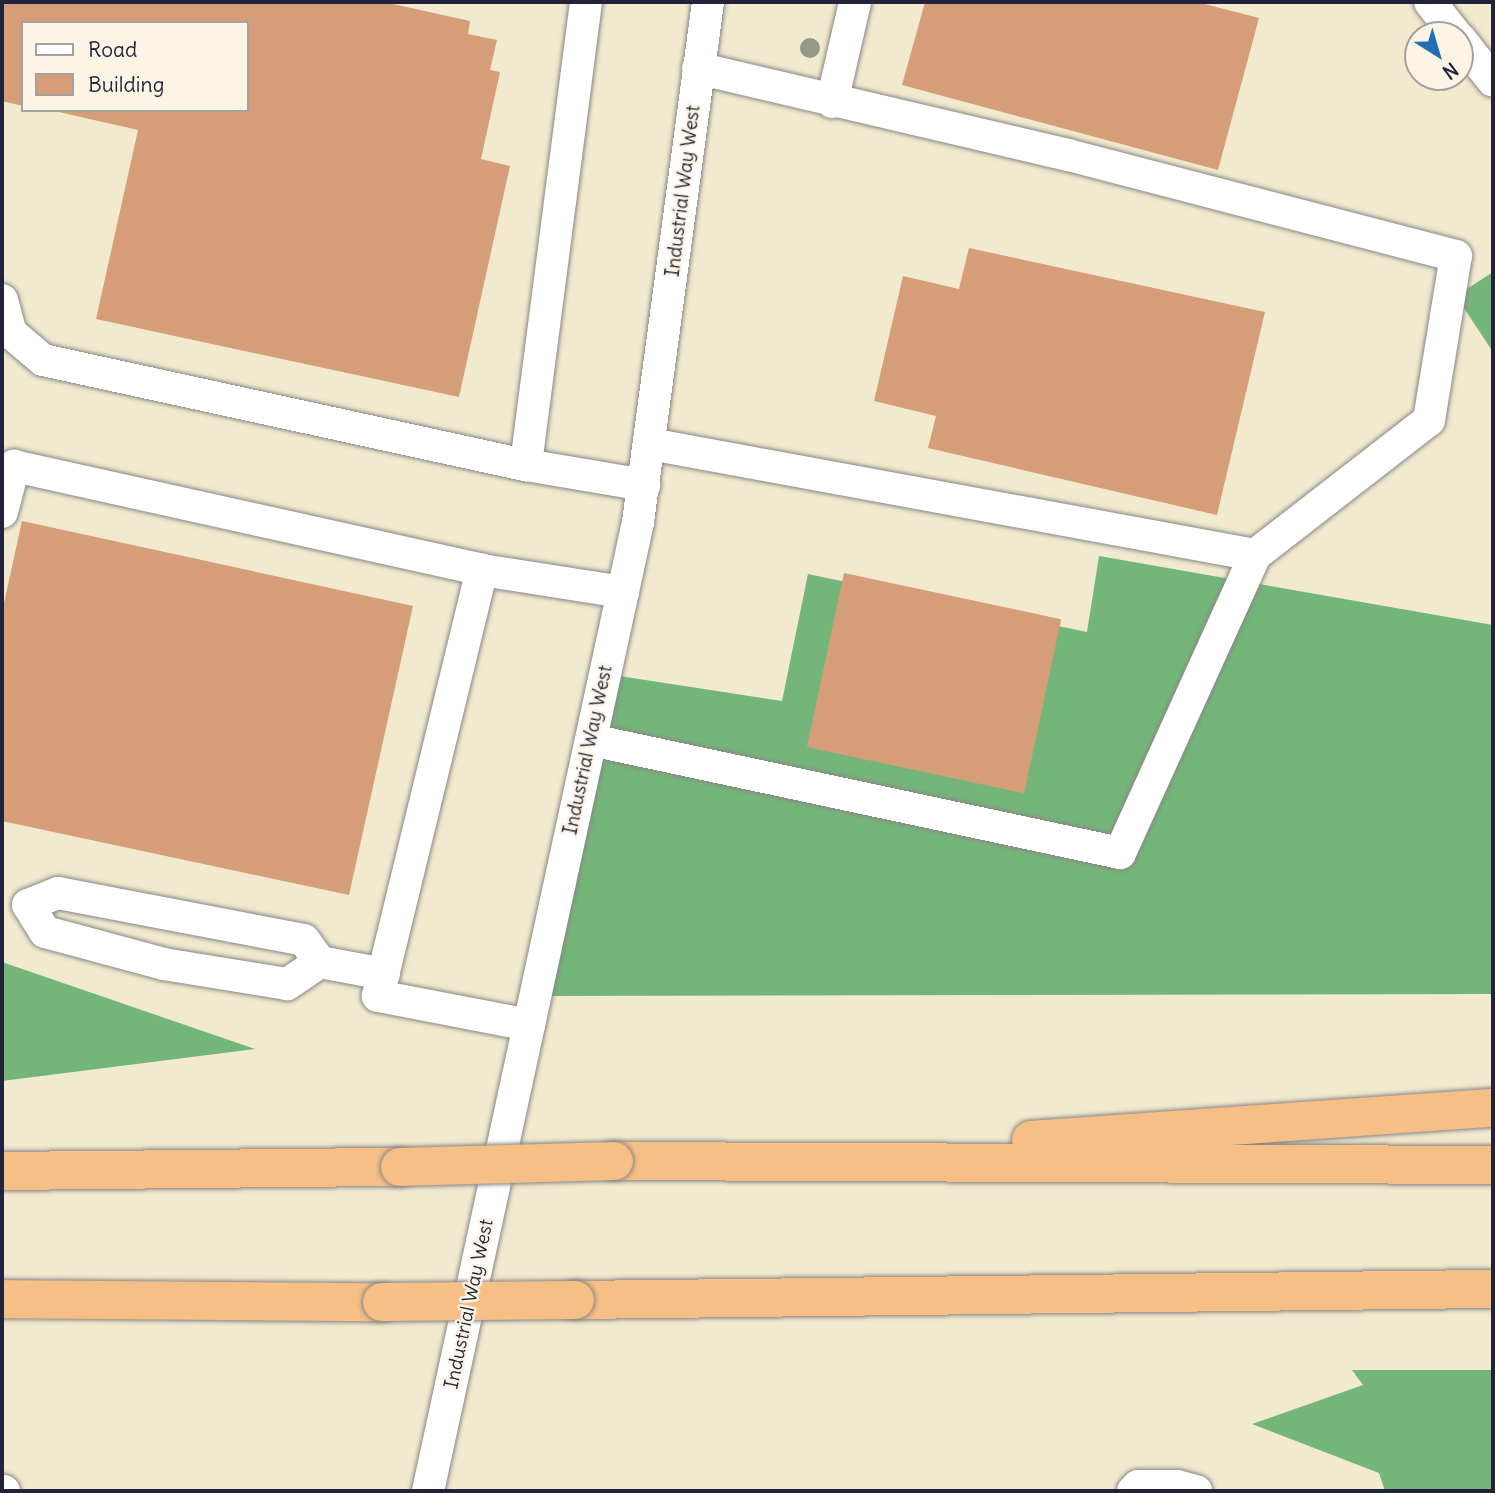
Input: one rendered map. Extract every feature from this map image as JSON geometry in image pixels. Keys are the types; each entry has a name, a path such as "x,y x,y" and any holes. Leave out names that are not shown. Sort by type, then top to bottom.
{"highway":[{"path":"711,1161 1493,1108"},
{"path":"2,1171 400,1167 614,1161 1493,1165"},
{"path":"2,1299 383,1302 1493,1289"}],"street":[{"path":"526,465 586,2"},
{"name":"Industrial Way West","path":"428,1491 644,485 708,2"},
{"path":"832,102 855,2"},
{"path":"1430,2 1446,21"},
{"path":"1474,56 1493,80"},
{"path":"591,740 1120,853 1255,555 1429,420 1456,256 1068,155 832,102 698,68"},
{"path":"2,300 11,333 43,360 526,465 644,485"},
{"path":"650,444 1255,555"},
{"path":"2,512 14,466 482,570 623,592"},
{"path":"482,570 378,996 529,1025"},
{"path":"15,902 58,893 304,940 320,962 384,974"},
{"path":"15,902 45,932 164,964 287,984 320,962"},
{"path":"1133,1491 1151,1486 1196,1491"}],"green space":[{"path":"1493,272 1493,352 1456,296"},
{"path":"1099,556 1493,625 1493,994 539,996 600,673 782,701 808,574 1087,632"},
{"path":"2,962 255,1049 2,1081"},
{"path":"1352,1370 1493,1370 1493,1491 1385,1491 1379,1473 1252,1424 1363,1385"}],"building":[{"path":"2,2 384,2 470,21 468,34 497,40 490,70 500,72 481,159 510,166 459,397 96,319 138,130 59,112 248,112 248,21 21,21 21,106 2,101"},
{"path":"925,2 1197,2 1259,18 1218,170 902,85"},
{"path":"969,248 1265,312 1217,515 928,448 936,416 874,401 903,276 959,289"},
{"path":"22,521 413,606 349,895 2,821 2,612"},
{"path":"844,573 1061,619 1024,793 807,747"}]}
